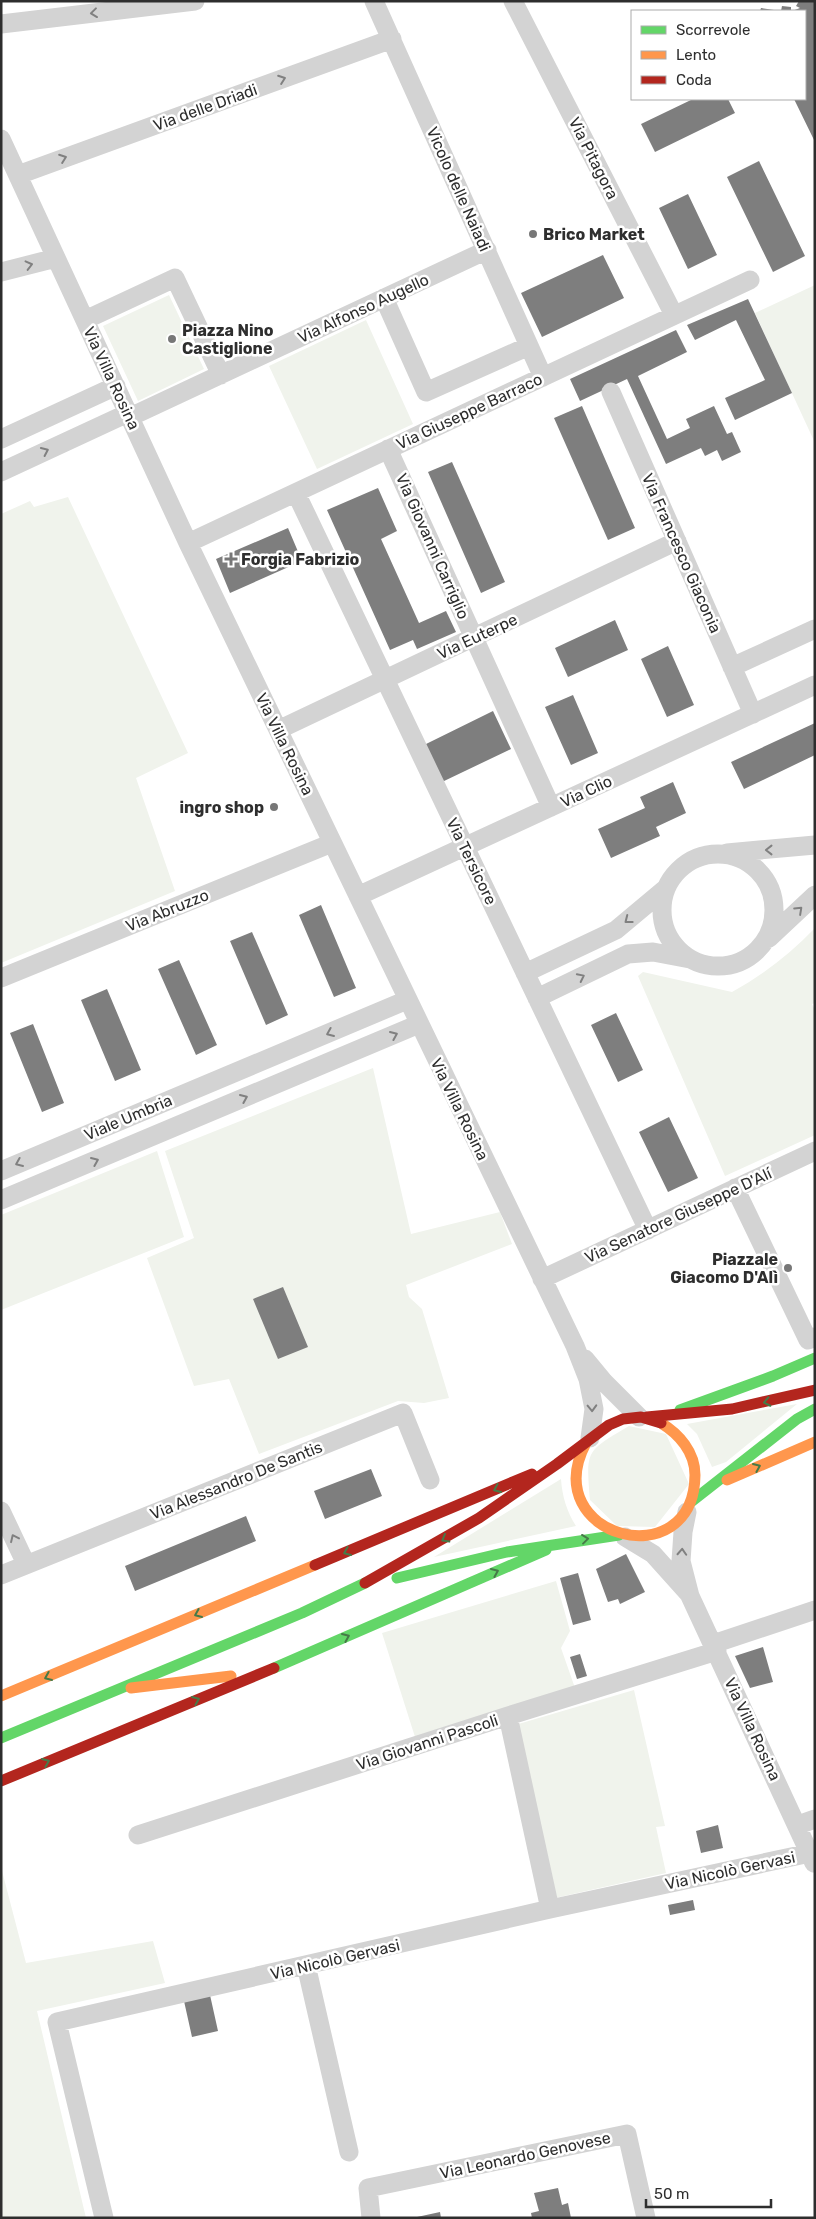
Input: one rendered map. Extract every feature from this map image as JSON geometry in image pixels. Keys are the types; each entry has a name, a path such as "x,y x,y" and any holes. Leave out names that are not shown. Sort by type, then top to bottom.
{"main road":[{"path":"662,1417 773,1376 815,1358"},
{"path":"1,1738 350,1591 449,1536 558,1463 604,1426 615,1421 641,1417 662,1417 762,1403 815,1390"},
{"path":"689,1505 797,1419 815,1409"},
{"path":"350,1591 444,1564 567,1541 622,1536 640,1538 661,1532 679,1520 689,1505 695,1489 694,1461 689,1448 670,1427 641,1417"},
{"path":"588,1440 578,1460 576,1479 579,1498 588,1514 602,1528 622,1536"},
{"path":"712,1486 815,1442"},
{"path":"1,1696 558,1463"},
{"path":"1,1781 264,1672 567,1541"},
{"path":"117,1690 264,1672"}],"street":[{"path":"1,24 195,1"},
{"name":"Vicolo delle Naiadi","path":"374,1 543,376"},
{"name":"Via Pitagora","path":"513,1 674,315"},
{"name":"Via delle Driadi","path":"18,175 392,39"},
{"name":"Via Villa Rosina","path":"1,139 188,543 575,1346 588,1379 594,1409 588,1440"},
{"name":"Via Alfonso Augello","path":"1,472 221,375 487,250"},
{"path":"1,272 56,258"},
{"path":"85,320 175,278 221,375"},
{"name":"Via Giuseppe Barraco","path":"188,543 750,280"},
{"path":"384,298 426,392 530,346"},
{"path":"1,439 116,386"},
{"name":"Via Francesco Giaconia","path":"612,392 753,714"},
{"name":"Via Giovanni Carriglio","path":"388,449 551,807"},
{"name":"Via Tersicore","path":"296,493 648,1230"},
{"name":"Via Euterpe","path":"278,730 677,541"},
{"path":"732,667 815,629"},
{"name":"Via Clio","path":"358,896 815,685"},
{"name":"Via Abruzzo","path":"1,978 332,842"},
{"path":"690,959 675,946 665,928 662,908 666,889 675,873 689,861 706,855 815,845"},
{"path":"724,854 741,858 756,868 767,882 774,899 774,918 768,935 758,950"},
{"path":"525,973 616,930 666,889"},
{"path":"537,998 628,954 653,952 690,959 707,965 725,965 743,960 758,950 815,895"},
{"name":"Viale Umbria","path":"1,1171 407,1000"},
{"path":"352,1023 363,1048"},
{"name":"Viale Umbria","path":"1,1200 419,1024"},
{"path":"209,1083 219,1108"},
{"path":"48,1151 58,1176"},
{"name":"Via Senatore Giuseppe D'Alí","path":"542,1279 815,1151"},
{"path":"735,1188 808,1340 815,1337"},
{"name":"Via Villa Rosina","path":"575,1346 604,1382 641,1417"},
{"name":"Via Alessandro De Santis","path":"2,1573 404,1413 430,1480"},
{"name":"Via Villa Rosina","path":"689,1505 683,1532 681,1561 690,1596 806,1822 812,1858"},
{"path":"1,1511 26,1564"},
{"name":"Via Villa Rosina","path":"622,1536 654,1554 690,1596"},
{"name":"Via Giovanni Pascoli","path":"138,1835 508,1716 715,1647 815,1610"},
{"path":"508,1716 550,1909"},
{"name":"Via Nicolò Gervasi","path":"104,2218 57,2022 550,1909 812,1858"},
{"path":"306,1965 349,2152"},
{"name":"Via Leonardo Genovese","path":"371,2218 368,2188 626,2134 646,2218"}],"shaded area":[{"path":"815,285 815,443 755,313"},
{"path":"169,295 204,369 138,401 103,326"},
{"path":"366,320 413,424 317,469 269,366"},
{"path":"68,497 188,753 136,778 175,891 1,963 1,514 30,501 34,507"},
{"path":"815,928 815,1003 812,1004 815,1010 815,1135 725,1176 638,976 643,972 732,992 776,963"},
{"path":"373,1068 411,1234 500,1212 512,1244 406,1285 409,1297 422,1309 449,1398 424,1403 398,1401 259,1454 229,1379 194,1386 147,1258 194,1238 165,1151"},
{"path":"157,1151 184,1237 1,1310 1,1215"},
{"path":"797,1404 726,1462 712,1467 697,1434 687,1424"},
{"path":"629,1426 666,1434 689,1484 655,1527 617,1526 590,1500 588,1471 592,1454 604,1441"},
{"path":"561,1479 566,1504 576,1526 434,1557"},
{"path":"556,1581 570,1631 561,1648 575,1688 415,1737 382,1633"},
{"path":"634,1690 665,1826 656,1827 666,1873 555,1898 515,1725"},
{"path":"1,1867 26,1963 153,1941 165,1983 37,2011 86,2218 1,2218"}],"building":[{"path":"799,1 815,1 815,142 794,100 806,100 806,10 795,10 800,8 796,6"},
{"path":"782,6 791,7 791,10 781,10"},
{"path":"691,100 728,100 735,113 655,152 641,124"},
{"path":"759,161 805,256 773,272 727,177"},
{"path":"688,194 717,255 688,269 659,208"},
{"path":"603,255 624,298 542,337 521,293"},
{"path":"748,299 792,393 735,420 725,398 765,380 736,320 695,340 687,325"},
{"path":"676,330 687,352 638,376 667,439 690,428 686,419 714,406 727,434 732,432 741,452 722,461 717,450 705,456 701,448 666,464 627,379 580,401 570,379"},
{"path":"582,406 635,528 608,540 554,418"},
{"path":"452,462 505,582 481,593 428,472"},
{"path":"378,488 397,531 381,539 419,623 446,611 456,632 417,649 413,640 390,650 327,510"},
{"path":"288,528 302,561 230,593 216,559"},
{"path":"615,620 628,650 568,677 555,648"},
{"path":"668,646 694,705 667,717 641,659"},
{"path":"573,695 598,753 571,765 545,707"},
{"path":"493,711 511,749 442,782 424,745"},
{"path":"815,723 815,755 744,789 731,762"},
{"path":"673,782 686,813 656,827 660,836 611,858 598,829 645,808 640,797"},
{"path":"321,905 356,988 334,997 299,915"},
{"path":"252,932 288,1015 266,1025 230,941"},
{"path":"179,960 217,1045 196,1055 158,969"},
{"path":"107,989 141,1070 115,1081 81,1000"},
{"path":"616,1013 643,1070 618,1082 591,1025"},
{"path":"33,1024 64,1103 42,1112 10,1033"},
{"path":"669,1117 698,1178 668,1192 639,1132"},
{"path":"283,1287 308,1347 278,1359 253,1299"},
{"path":"371,1469 382,1496 325,1519 314,1491"},
{"path":"246,1516 256,1541 135,1591 125,1566"},
{"path":"626,1554 645,1592 620,1604 618,1599 608,1602 596,1569"},
{"path":"578,1573 591,1620 573,1625 560,1578"},
{"path":"763,1647 773,1682 750,1688 735,1656"},
{"path":"580,1654 587,1676 577,1679 570,1657"},
{"path":"718,1825 723,1848 701,1853 696,1831"},
{"path":"693,1900 695,1910 670,1915 668,1905"},
{"path":"210,1995 218,2031 192,2037 184,2001"},
{"path":"558,2188 562,2205 568,2203 571,2218 532,2218 531,2213 539,2211 534,2193"},
{"path":"440,2212 441,2218 417,2217"}],"traffic: fast":[{"path":"680,1410 773,1376 815,1358"},
{"path":"691,1502 797,1419 815,1409"},
{"path":"397,1578 507,1552 619,1535"},
{"path":"274,1668 546,1550"},
{"path":"1,1738 302,1613 365,1583"}],"traffic: slow":[{"path":"586,1443 576,1476 582,1503 598,1522 621,1533 647,1535 671,1527 688,1507 695,1475 692,1459 685,1444 661,1423"},
{"path":"727,1480 815,1442"},
{"path":"1,1696 315,1565"},
{"path":"131,1688 231,1676"}],"traffic: jam":[{"path":"647,1417 732,1409 815,1390"},
{"path":"365,1583 479,1518 609,1425 623,1419 641,1417 661,1423"},
{"path":"315,1565 532,1474"},
{"path":"1,1781 274,1668"}],"place":[{"name":"Brico Market","path":"533,234"},
{"name":"Piazza Nino Castiglione","path":"172,339"},
{"name":"Forgia Fabrizio","path":"231,559"},
{"name":"ingro shop","path":"274,807"},
{"name":"Piazzale Giacomo D'Alì","path":"788,1268"}]}
